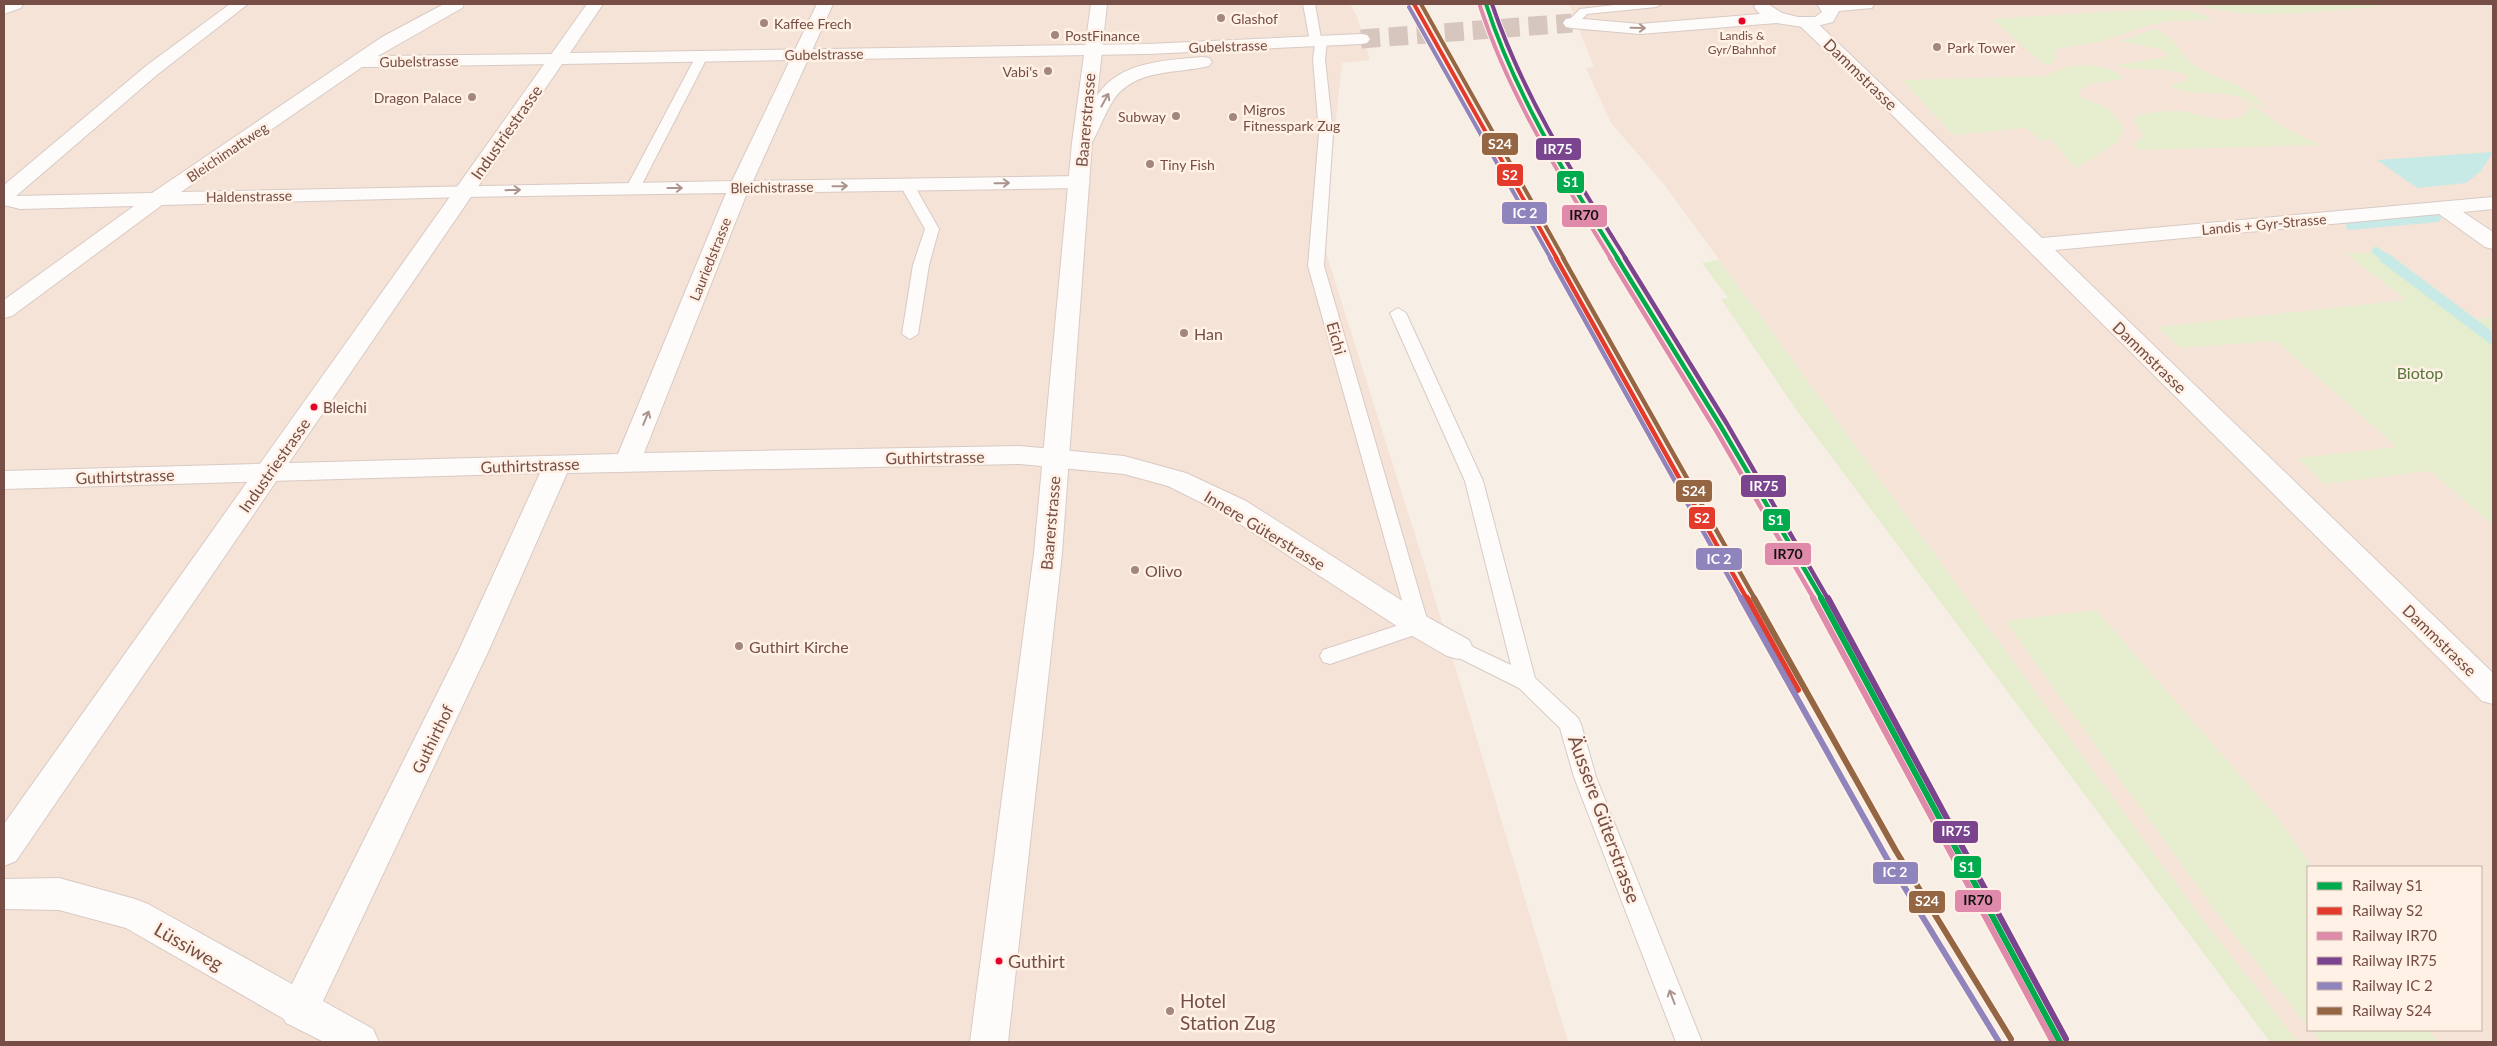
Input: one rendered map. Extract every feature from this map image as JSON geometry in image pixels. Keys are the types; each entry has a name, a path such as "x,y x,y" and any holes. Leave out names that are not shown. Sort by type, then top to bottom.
{"street":[{"path":"4,9 15,4"},
{"path":"4,195 152,70 240,4"},
{"name":"Bleichimattweg","path":"5,309 159,198 388,41 456,4"},
{"name":"Industriestrasse","path":"4,851 595,4"},
{"name":"Lauriedstrasse","path":"627,463 739,188 825,4"},
{"name":"Baarerstrasse","path":"989,1042 1046,563 1082,143 1099,4"},
{"path":"1572,23 1640,29 1777,18 1807,23 1825,20 1831,12 1827,5 1866,4"},
{"path":"1572,23 1628,16 1762,5 1764,10 1777,18"},
{"name":"Dammstrasse","path":"1807,23 2036,244 2493,692"},
{"name":"Gubelstrasse","path":"358,62 1093,49 1289,44 1361,39"},
{"name":"Gubelstrasse","path":"1082,143 1109,93 1124,79 1147,71 1178,65 1242,59 1289,44"},
{"name":"Bleichistrasse","path":"464,191 1080,182"},
{"name":"Haldenstrasse","path":"4,199 20,203 464,191"},
{"name":"Landis + Gyr-Strasse","path":"2036,244 2493,203"},
{"path":"2442,207 2493,242"},
{"name":"Guthirtstrasse","path":"4,480 558,464 1020,455 1055,459"},
{"name":"Innere Güterstrasse","path":"1055,459 1124,465 1177,479 1236,508 1419,626 1458,648"},
{"name":"Guthirthof","path":"299,1010 474,652 558,464"},
{"name":"Lüssiweg","path":"4,894 59,894 135,914 299,1010 360,1042"}],"lane":[{"name":"Eichi","path":"1309,4 1318,42 1319,100 1326,133 1316,266 1419,626"},
{"path":"1572,23 1584,11 1656,4"},
{"path":"633,188 702,56"},
{"path":"907,185 932,230 921,265 910,334"},
{"path":"1398,313 1474,481 1526,682"},
{"path":"1330,656 1419,626"},
{"name":"Äussere Güterstrasse","path":"1458,648 1526,682 1570,724 1585,777 1689,1042"}],"shaded area":[{"path":"4,4 1350,4 1357,17 1370,60 1342,63 1323,243 1428,576 1568,1042 4,1042"},
{"path":"1569,4 2493,4 2493,1042 2298,1042 2190,903 1663,183 1611,123 1586,68 1594,67"}],"green space":[{"path":"2195,4 2378,4 2374,7 2306,13 2261,14 2239,13"},
{"path":"2181,10 2204,15 2212,20 2167,21 2146,26 2100,42 2062,48 2055,51 2056,59 2051,64 2043,64 1992,19 2117,11"},
{"path":"2154,29 2168,36 2192,64 2245,89 2261,102 2267,110 2236,96 2184,91 2169,86 2186,80 2188,77 2182,73 2124,68 2115,65 2165,57 2168,54 2162,50 2120,41"},
{"path":"2088,65 2106,68 2121,75 2121,79 2093,84 2078,93 2080,96 2109,110 2124,128 2117,143 2076,168 2050,139 2040,140 2026,128 1953,135 1902,80 2044,76 2069,66"},
{"path":"2233,97 2247,101 2285,128 2320,145 2138,150 2134,143 2144,136 2134,121 2138,115 2176,111 2215,118 2234,119 2249,109 2249,104"},
{"name":"Biotop","path":"2383,251 2474,319 2493,317 2493,525 2430,471 2324,484 2298,458 2397,447 2276,341 2180,348 2157,327 2406,300 2346,254"},
{"path":"1719,260 2190,903 2298,1042 2270,1042 1797,411 1721,299 1728,298 1702,263"},
{"path":"2096,610 2279,820 2312,866 2307,866 2307,1025 2222,920 2005,621"},
{"path":"2312,1031 2430,1031 2438,1042 2321,1042"}],"water":[{"path":"2493,152 2481,171 2466,183 2417,188 2377,160"}],"waterway":[{"path":"2350,226 2437,218"},
{"path":"2376,251 2387,259"},
{"path":"2385,258 2493,339"}],"tunnel":[{"path":"1361,39 1572,23"}],"rail line":[{"name":"S2","path":"1414,4 1798,690"},
{"name":"S24","path":"1421,4 1896,851 2011,1039"},
{"name":"S1","path":"1486,4 1507,62 1533,117 1579,196 1720,425 1809,577 1894,731 2060,1042"},
{"name":"IR75","path":"1492,4 1501,32 1538,113 1583,191 1772,500 1900,729 2066,1039"},
{"name":"IR70","path":"1480,6 1489,35 1513,91 1541,144 1717,432 1804,582 1889,735 2053,1042"}],"transit line":[{"path":"1409,7 1886,857 1999,1042"}],"place":[{"name":"Glashof","path":"1221,18"},
{"name":"Landis & Gyr/Bahnhof","path":"1742,21"},
{"name":"Kaffee Frech","path":"764,23"},
{"name":"PostFinance","path":"1055,35"},
{"name":"Park Tower","path":"1937,47"},
{"name":"Vabi‘s","path":"1048,71"},
{"name":"Dragon Palace","path":"472,97"},
{"name":"Subway","path":"1176,116"},
{"name":"Migros Fitnesspark Zug","path":"1233,117"},
{"name":"Tiny Fish","path":"1150,164"},
{"name":"Han","path":"1184,333"},
{"name":"Bleichi","path":"314,407"},
{"name":"Olivo","path":"1135,570"},
{"name":"Guthirt Kirche","path":"739,646"},
{"name":"Guthirt","path":"999,961"},
{"name":"Hotel Station Zug","path":"1170,1011"}]}
